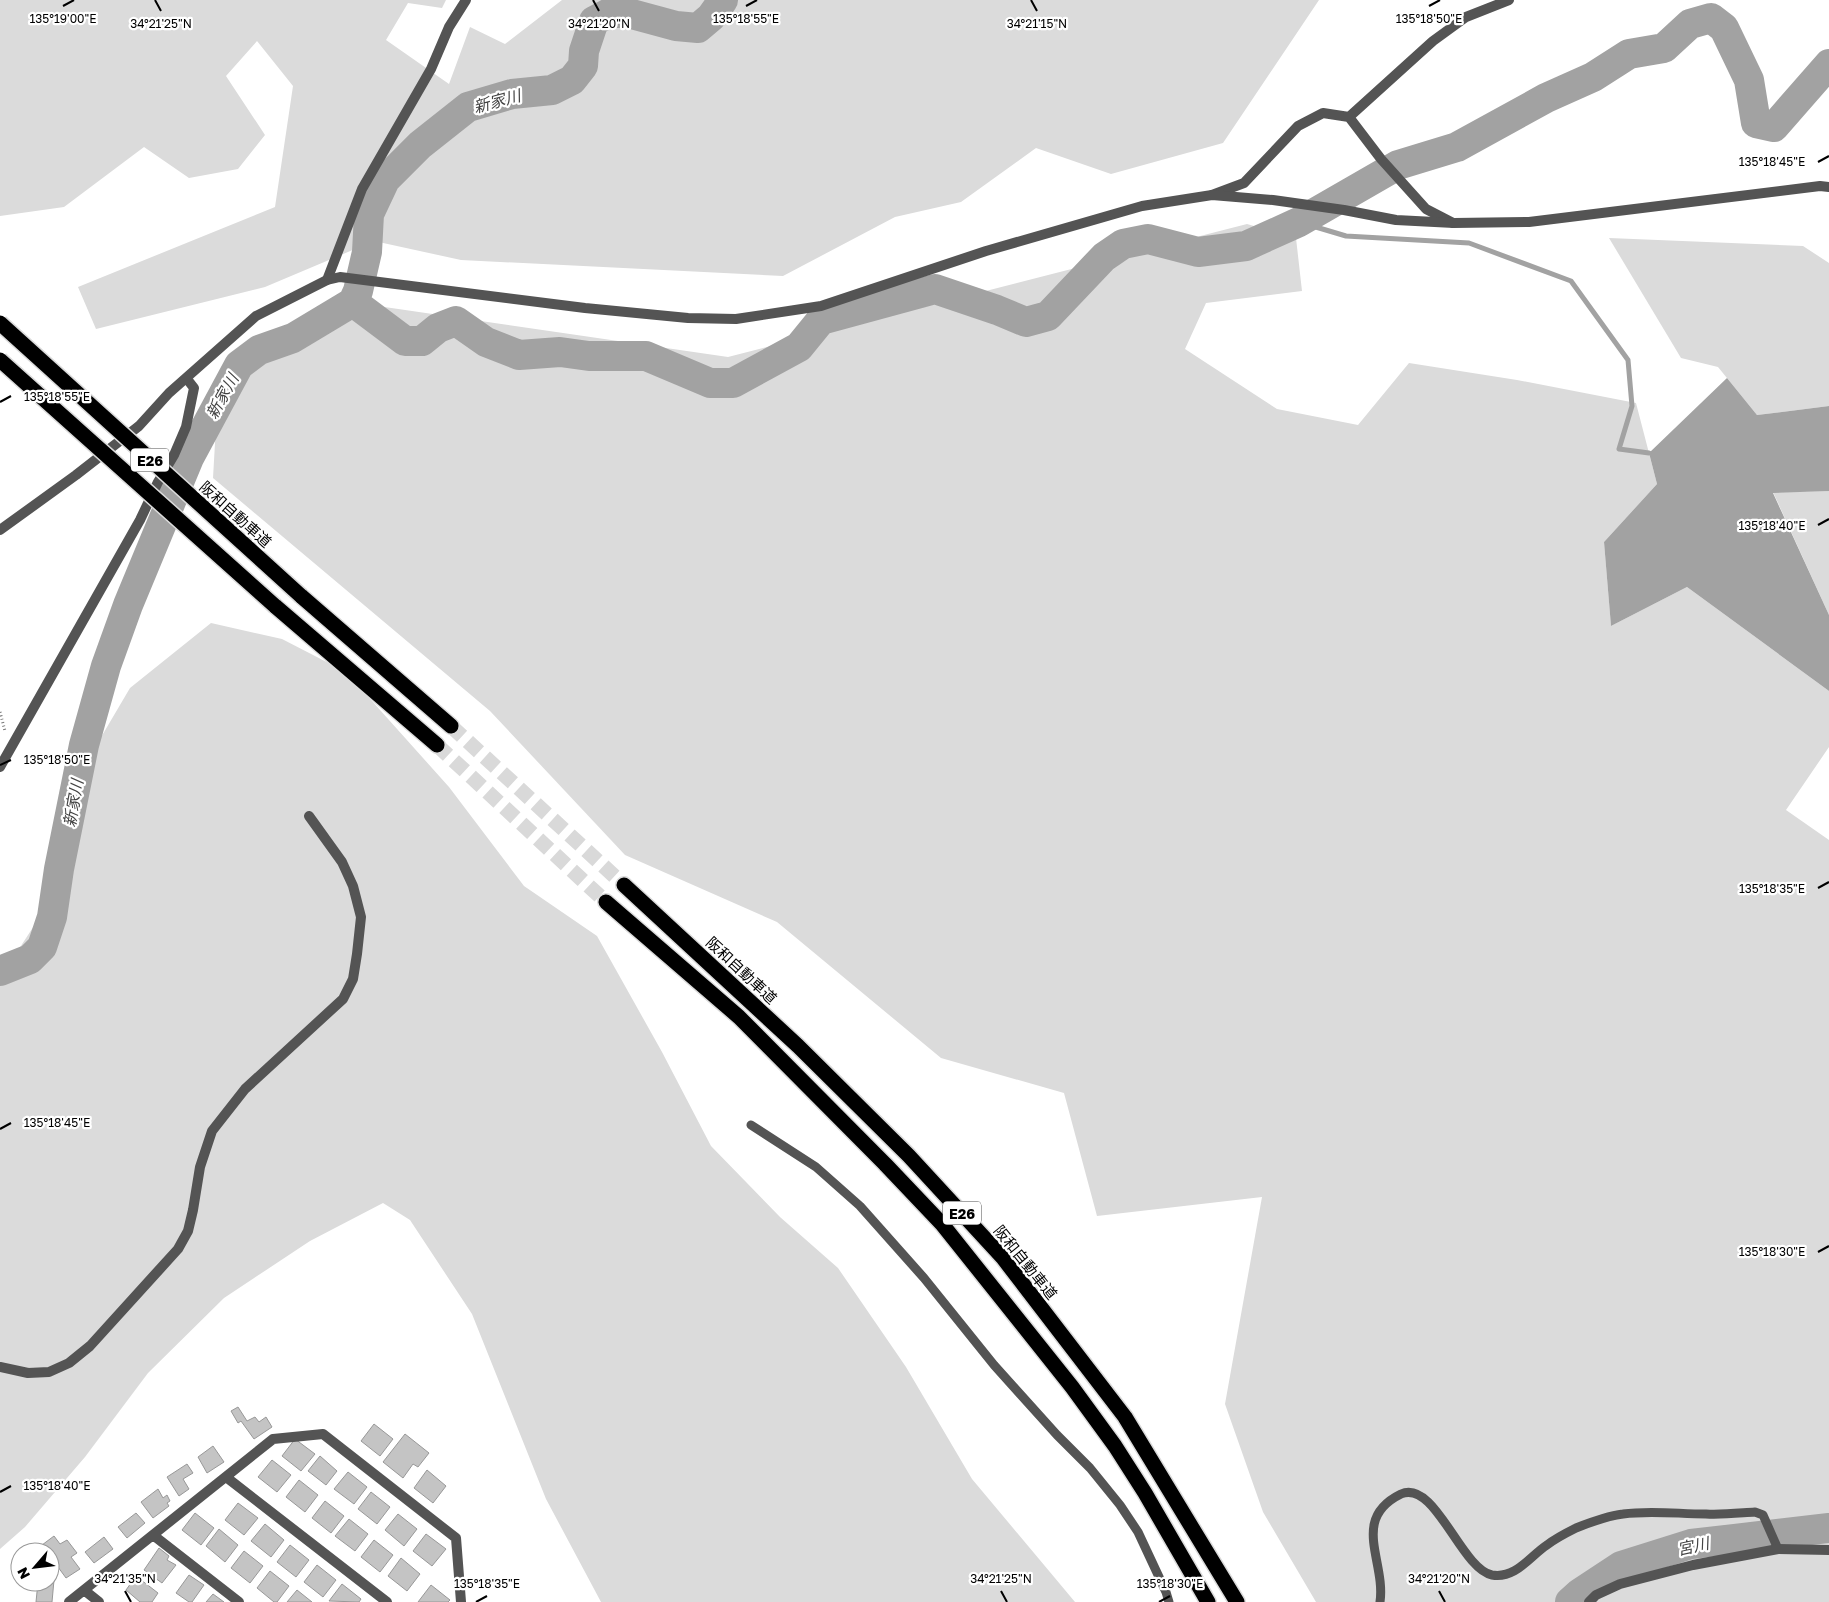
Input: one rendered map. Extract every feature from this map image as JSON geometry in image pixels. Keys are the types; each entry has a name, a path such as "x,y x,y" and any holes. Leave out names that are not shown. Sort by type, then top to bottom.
{"highway":[{"name":"阪和自動車道","path":"0,323 301,596 451,726"},
{"name":"E26","path":"0,360 275,606 437,745"},
{"name":"阪和自動車道","path":"624,885 798,1046 902,1149 1003,1258 1125,1417 1236,1599"},
{"name":"E26","path":"606,902 739,1017 886,1164 942,1224 1072,1387 1115,1446 1145,1493 1208,1602"}],"street":[{"path":"327,280 362,189 431,69 449,26 466,0"},
{"path":"1349,117 1433,41 1466,17 1509,0"},
{"path":"0,530 76,475 138,426 169,393 256,316 327,280 340,277 586,308 688,318 736,319 821,306 986,251 1142,206 1212,195 1244,183 1298,126 1323,113 1349,117 1426,210 1454,223"},
{"path":"1212,195 1273,200 1396,220 1454,223 1529,222 1758,193 1820,186 1829,187"},
{"path":"0,767 140,520 158,482 174,455 186,427 192,404 194,388 186,379"},
{"path":"0,1367 28,1373 50,1372 69,1363 90,1346 178,1249 188,1231 200,1167 212,1131 245,1089 343,999 353,978 361,917 353,886 342,862 321,830 308,816"},
{"path":"69,1602 273,1439 323,1434 456,1538 461,1602"},
{"path":"226,1477 387,1602"},
{"path":"153,1535 239,1602"},
{"path":"1589,1602 1596,1595 1620,1584 1693,1565 1778,1548 1829,1550"},
{"path":"84,1590 99,1602"}],"lane":[{"path":"751,1125 816,1167 860,1206 924,1278 994,1365 1057,1435 1090,1468 1120,1505 1138,1532 1169,1602"},
{"path":"1380,1602 1380,1573 1373,1540 1373,1524 1376,1514 1385,1505 1402,1494 1413,1493 1421,1496 1439,1515 1474,1563 1482,1571 1492,1575 1504,1574 1520,1568 1545,1546 1567,1532 1596,1520 1623,1514 1755,1512 1763,1515 1778,1548"}],"shaded area":[{"path":"0,0 446,0 442,8 408,3 386,40 449,84 470,27 505,44 562,0 1319,0 1223,143 1111,174 1036,148 961,202 895,217 783,276 461,260 374,241 265,287 96,329 78,287 275,207 293,86 257,41 226,76 265,135 238,169 189,178 144,147 64,207 0,216"},
{"path":"1247,224 1296,238 1302,291 1206,303 1185,349 1277,409 1358,425 1409,363 1517,380 1636,403 1657,484 1604,542 1611,626 1687,587 1829,691 1829,747 1786,810 1829,840 1829,1602 1316,1602 1263,1512 1225,1404 1262,1197 1097,1216 1064,1093 941,1058 777,922 625,855 490,711 213,478 218,391 357,303 728,357"},
{"path":"1609,238 1803,246 1829,263 1829,406 1757,415 1718,367 1681,358"},
{"path":"1727,378 1757,415 1829,406 1829,491 1773,493 1829,615 1829,691 1687,587 1611,626 1604,542 1657,484 1649,453"},
{"path":"1829,491 1829,615 1773,492"},
{"path":"211,623 282,639 346,672 449,787 524,886 597,936 662,1052 711,1146 780,1217 838,1268 906,1367 972,1479 1075,1602 601,1602 546,1499 472,1314 410,1220 383,1203 310,1241 224,1298 148,1373 85,1457 25,1527 0,1549 0,978 58,889 67,795 130,688"}],"building":[{"path":"238,1407 247,1421 255,1417 259,1422 266,1417 272,1427 254,1439 241,1421 238,1423 231,1411"},
{"path":"374,1424 393,1439 380,1456 361,1441"},
{"path":"405,1434 429,1453 418,1467 413,1464 403,1478 383,1462"},
{"path":"295,1439 315,1454 301,1471 282,1456"},
{"path":"213,1446 224,1462 207,1473 198,1457"},
{"path":"320,1456 337,1471 326,1485 308,1471"},
{"path":"272,1460 291,1475 277,1492 258,1477"},
{"path":"187,1464 193,1473 183,1479 189,1489 179,1496 167,1477"},
{"path":"427,1470 446,1486 433,1503 414,1488"},
{"path":"348,1472 367,1487 354,1504 334,1489"},
{"path":"299,1480 318,1495 305,1512 286,1497"},
{"path":"158,1489 163,1498 167,1495 170,1501 167,1503 169,1506 153,1518 141,1502"},
{"path":"371,1492 390,1507 377,1524 358,1509"},
{"path":"325,1501 344,1516 331,1533 312,1518"},
{"path":"238,1503 258,1518 244,1535 225,1520"},
{"path":"136,1513 145,1523 127,1538 118,1527"},
{"path":"195,1513 214,1528 201,1545 182,1530"},
{"path":"398,1514 417,1529 404,1546 385,1530"},
{"path":"349,1519 368,1534 355,1551 335,1536"},
{"path":"265,1524 284,1540 271,1557 251,1541"},
{"path":"219,1529 238,1545 225,1562 206,1546"},
{"path":"426,1534 446,1549 432,1566 413,1551"},
{"path":"54,1536 58,1542 46,1542"},
{"path":"104,1537 113,1549 94,1563 85,1552"},
{"path":"67,1540 77,1553 71,1557 80,1569 66,1578 60,1570 60,1544"},
{"path":"374,1540 393,1555 380,1572 361,1557"},
{"path":"290,1545 309,1560 296,1577 277,1562"},
{"path":"159,1548 169,1556 167,1560 176,1565 162,1583 144,1570"},
{"path":"244,1551 263,1566 250,1583 231,1568"},
{"path":"401,1558 420,1574 407,1591 388,1576"},
{"path":"317,1565 336,1580 323,1597 304,1582"},
{"path":"270,1571 289,1586 277,1602 274,1602 257,1588"},
{"path":"189,1575 204,1585 192,1602 176,1593"},
{"path":"136,1576 158,1593 152,1602 140,1602 126,1590"},
{"path":"342,1584 361,1599 359,1602 329,1601"},
{"path":"431,1585 450,1600 448,1602 418,1602"},
{"path":"297,1590 312,1602 287,1602"},
{"path":"37,1592 53,1592 52,1602 36,1602"},
{"path":"213,1594 224,1602 206,1602"}],"waterway":[{"name":"新家川","path":"0,971 30,959 42,947 52,917 59,869 84,745 106,666 128,605 189,458 239,365 259,350 293,338 353,302 358,291 367,252 369,214 385,180 420,145 468,107 512,94 552,90 572,80 583,66 584,51 594,21 609,13 628,13 676,26 698,28 711,17 723,0"},
{"path":"353,302 405,341 422,341 438,328 456,321 486,342 519,355 560,352 589,356 646,356 710,383 733,383 799,347 821,320 935,289 1026,322 1048,316 1104,257 1123,244 1148,239 1198,252 1246,246 1299,222 1398,165 1457,147 1546,98 1593,77 1629,54 1664,48 1690,24 1711,18 1724,28 1749,80 1756,123 1774,127 1829,64"},
{"path":"1299,222 1346,236 1469,243 1571,281 1628,360 1632,406 1619,449 1649,453"},
{"name":"宮川","path":"1570,1602 1580,1593 1621,1566 1691,1544 1829,1528"}],"tunnel":[{"path":"451,726 624,885"},
{"path":"437,745 606,902"}]}
